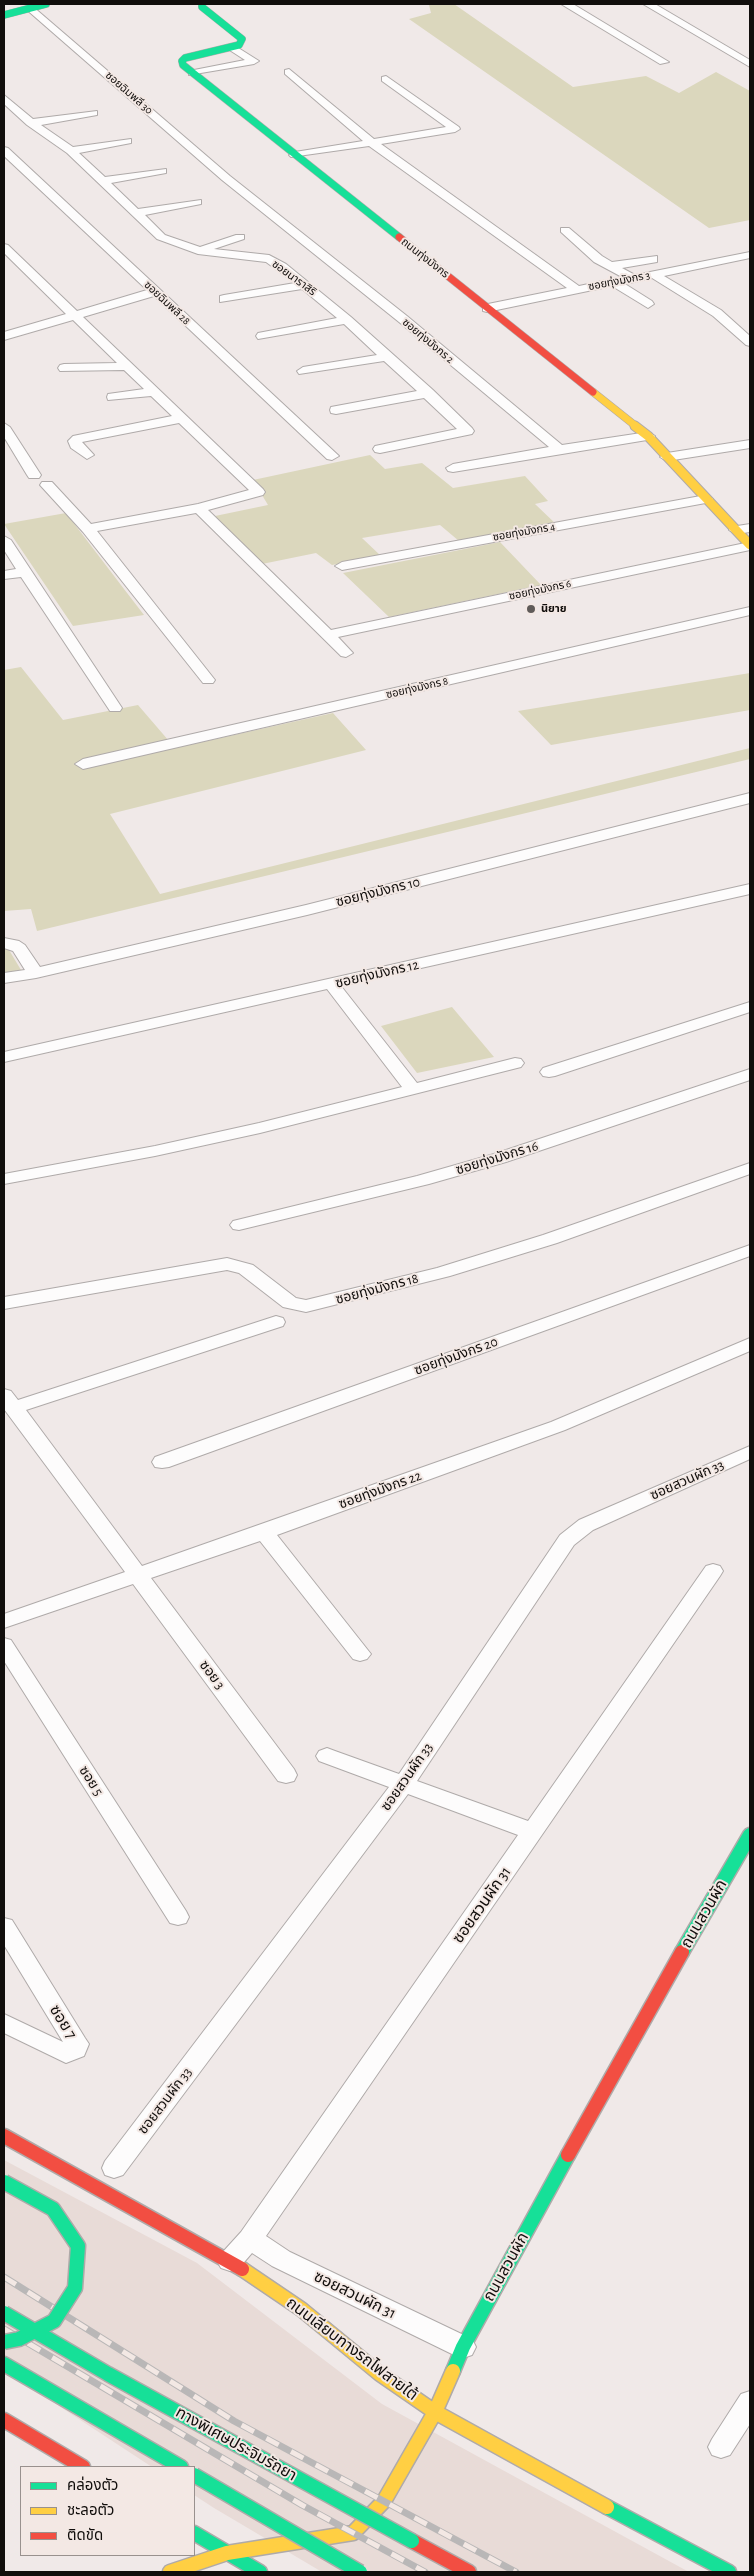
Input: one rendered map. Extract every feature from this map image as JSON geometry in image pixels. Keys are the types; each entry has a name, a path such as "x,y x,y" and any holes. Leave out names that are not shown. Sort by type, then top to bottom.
{"main road":[{"path":"12,10 46,4"},
{"path":"193,73 183,65 182,61 185,58 232,48 239,44 242,39 241,36 202,7 202,4"},
{"name":"ถนนทุ่งมังกร","path":"193,73 648,436 750,545"},
{"name":"ถนนสวนผัก","path":"170,2572 227,2553 353,2533 384,2501 435,2412 463,2346 633,2035 750,1835"},
{"name":"ถนนเลียบทางรถไฟสายใต้","path":"4,2136 230,2261 301,2309 380,2374 435,2412 523,2462 729,2572"},
{"path":"4,2182 53,2209 78,2246 75,2288 54,2321 19,2339 4,2342"},
{"name":"ทางพิเศษประจิมรัถยา","path":"4,2312 108,2374 469,2572"},
{"path":"4,2364 178,2466"},
{"path":"4,2420 81,2466"},
{"path":"195,2476 360,2572"},
{"path":"195,2534 260,2572"}],"street":[{"path":"566,4 664,62"},
{"path":"648,4 750,64"},
{"name":"ซอยฉิมพลี 30","path":"31,8 226,178"},
{"path":"193,73 254,61 232,48"},
{"path":"289,72 372,143 576,290"},
{"path":"386,79 455,129"},
{"name":"ซอยนาราสิริ","path":"4,98 31,123 70,151 161,237 198,250 269,259 306,285 428,393 467,431 380,450"},
{"path":"31,123 93,113"},
{"path":"295,155 455,129"},
{"path":"70,151 128,141"},
{"name":"ซอยฉิมพลี 28","path":"4,150 332,456"},
{"path":"102,181 162,171"},
{"name":"ซอยทุ่งมังกร 2","path":"226,178 403,319 559,449"},
{"path":"136,213 197,202"},
{"path":"565,230 590,254 632,278"},
{"path":"198,250 240,237"},
{"path":"4,247 258,492 199,508 88,529"},
{"name":"ซอยทุ่งมังกร 3","path":"487,308 750,255"},
{"path":"611,266 652,259"},
{"path":"653,274 717,313 750,342"},
{"path":"614,282 648,304"},
{"path":"224,299 306,285"},
{"path":"4,336 155,292"},
{"path":"262,336 347,320"},
{"path":"303,372 386,357"},
{"path":"64,368 128,366"},
{"path":"113,398 154,392"},
{"path":"336,410 428,393"},
{"path":"87,455 76,445 78,439 182,418"},
{"path":"4,427 8,442 34,475"},
{"path":"452,468 559,449 648,436"},
{"path":"667,457 750,444"},
{"path":"48,485 88,529 208,680"},
{"name":"ซอยทุ่งมังกร 4","path":"342,566 706,499"},
{"path":"199,508 346,653"},
{"path":"736,530 750,528"},
{"path":"4,540 115,708"},
{"name":"ซอยทุ่งมังกร 6","path":"329,635 750,545"},
{"path":"4,575 25,572"},
{"name":"ซอยทุ่งมังกร 8","path":"83,764 750,611"},
{"name":"ซอยทุ่งมังกร 10","path":"4,978 36,973 307,910 750,798"},
{"name":"ซอยทุ่งมังกร 12","path":"4,1057 750,889"},
{"path":"4,943 13,944 20,948 36,973"},
{"path":"331,984 414,1089"},
{"path":"548,1072 750,1007"},
{"path":"4,1179 155,1151 515,1063"},
{"name":"ซอยทุ่งมังกร 16","path":"239,1225 423,1180 500,1158 750,1074"},
{"name":"ซอยทุ่งมังกร 18","path":"4,1303 212,1264 227,1264 237,1265 246,1269 290,1303 298,1306 315,1305 443,1272 550,1239 750,1168"},
{"name":"ซอยทุ่งมังกร 20","path":"162,1462 750,1250"},
{"path":"8,1402 276,1322"},
{"name":"ซอยทุ่งมังกร 22","path":"4,1621 264,1532 558,1426 750,1344"},
{"name":"ซอย 3","path":"8,1402 286,1775"},
{"name":"ซอยสวนผัก 33","path":"114,2168 403,1785 566,1540 586,1525 750,1452"},
{"path":"264,1532 360,1654"},
{"name":"ซอยสวนผัก 31","path":"230,2261 250,2239 713,1571"},
{"name":"ซอย 5","path":"4,1645 178,1917"},
{"path":"327,1756 533,1832"},
{"name":"ซอย 7","path":"4,1926 77,2044 76,2050 66,2054 4,2023"},
{"name":"ซอยสวนผัก 31","path":"250,2239 281,2259 463,2346"},
{"path":"720,2447 750,2402"}],"shaded area":[{"path":"454,4 573,87 646,76 679,93 716,72 750,91 750,220 709,228 409,19 431,13 429,5"},
{"path":"370,455 385,469 422,463 453,488 525,476 548,501 535,504 557,525 459,541 440,525 362,538 381,556 332,565 316,553 262,564 215,516 268,505 253,480"},
{"path":"66,513 144,615 73,626 4,524"},
{"path":"500,542 541,585 389,617 343,573"},
{"path":"21,667 63,720 138,705 175,748 333,713 366,750 110,814 160,894 750,748 750,759 37,931 31,909 4,911 4,670"},
{"path":"750,673 750,710 551,745 518,711"},
{"path":"4,947 9,950 21,970 4,973"},
{"path":"452,1007 494,1057 417,1073 381,1026"},
{"path":"4,2160 197,2263 382,2404 689,2572 322,2572 195,2496 195,2466 150,2466 4,2370"}],"railway":[{"path":"4,2277 234,2421 516,2572"},
{"path":"4,2329 302,2505 425,2572"}],"traffic: fast":[{"path":"4,15 46,4"},
{"path":"202,4 202,7 242,39 239,45 185,58 182,61 183,65 399,237"},
{"path":"682,1952 750,1835"},
{"path":"453,2371 463,2347 568,2155"},
{"path":"4,2182 53,2209 78,2246 75,2288 54,2321 19,2339 4,2342"},
{"path":"4,2313 108,2374 412,2541"},
{"path":"4,2364 179,2466"},
{"path":"195,2476 360,2572"},
{"path":"607,2507 729,2572"},
{"path":"195,2534 260,2572"}],"traffic: slow":[{"path":"593,392 648,436 750,545"},
{"path":"242,2269 301,2309 380,2374 435,2412 607,2507"},
{"path":"170,2572 227,2553 353,2533 384,2501 435,2412 453,2371"}],"traffic: jam":[{"path":"399,237 593,392"},
{"path":"568,2155 682,1952"},
{"path":"4,2136 242,2269"},
{"path":"4,2420 81,2466"},
{"path":"412,2541 469,2572"}],"place":[{"name":"นิยาย","path":"531,609"}]}
